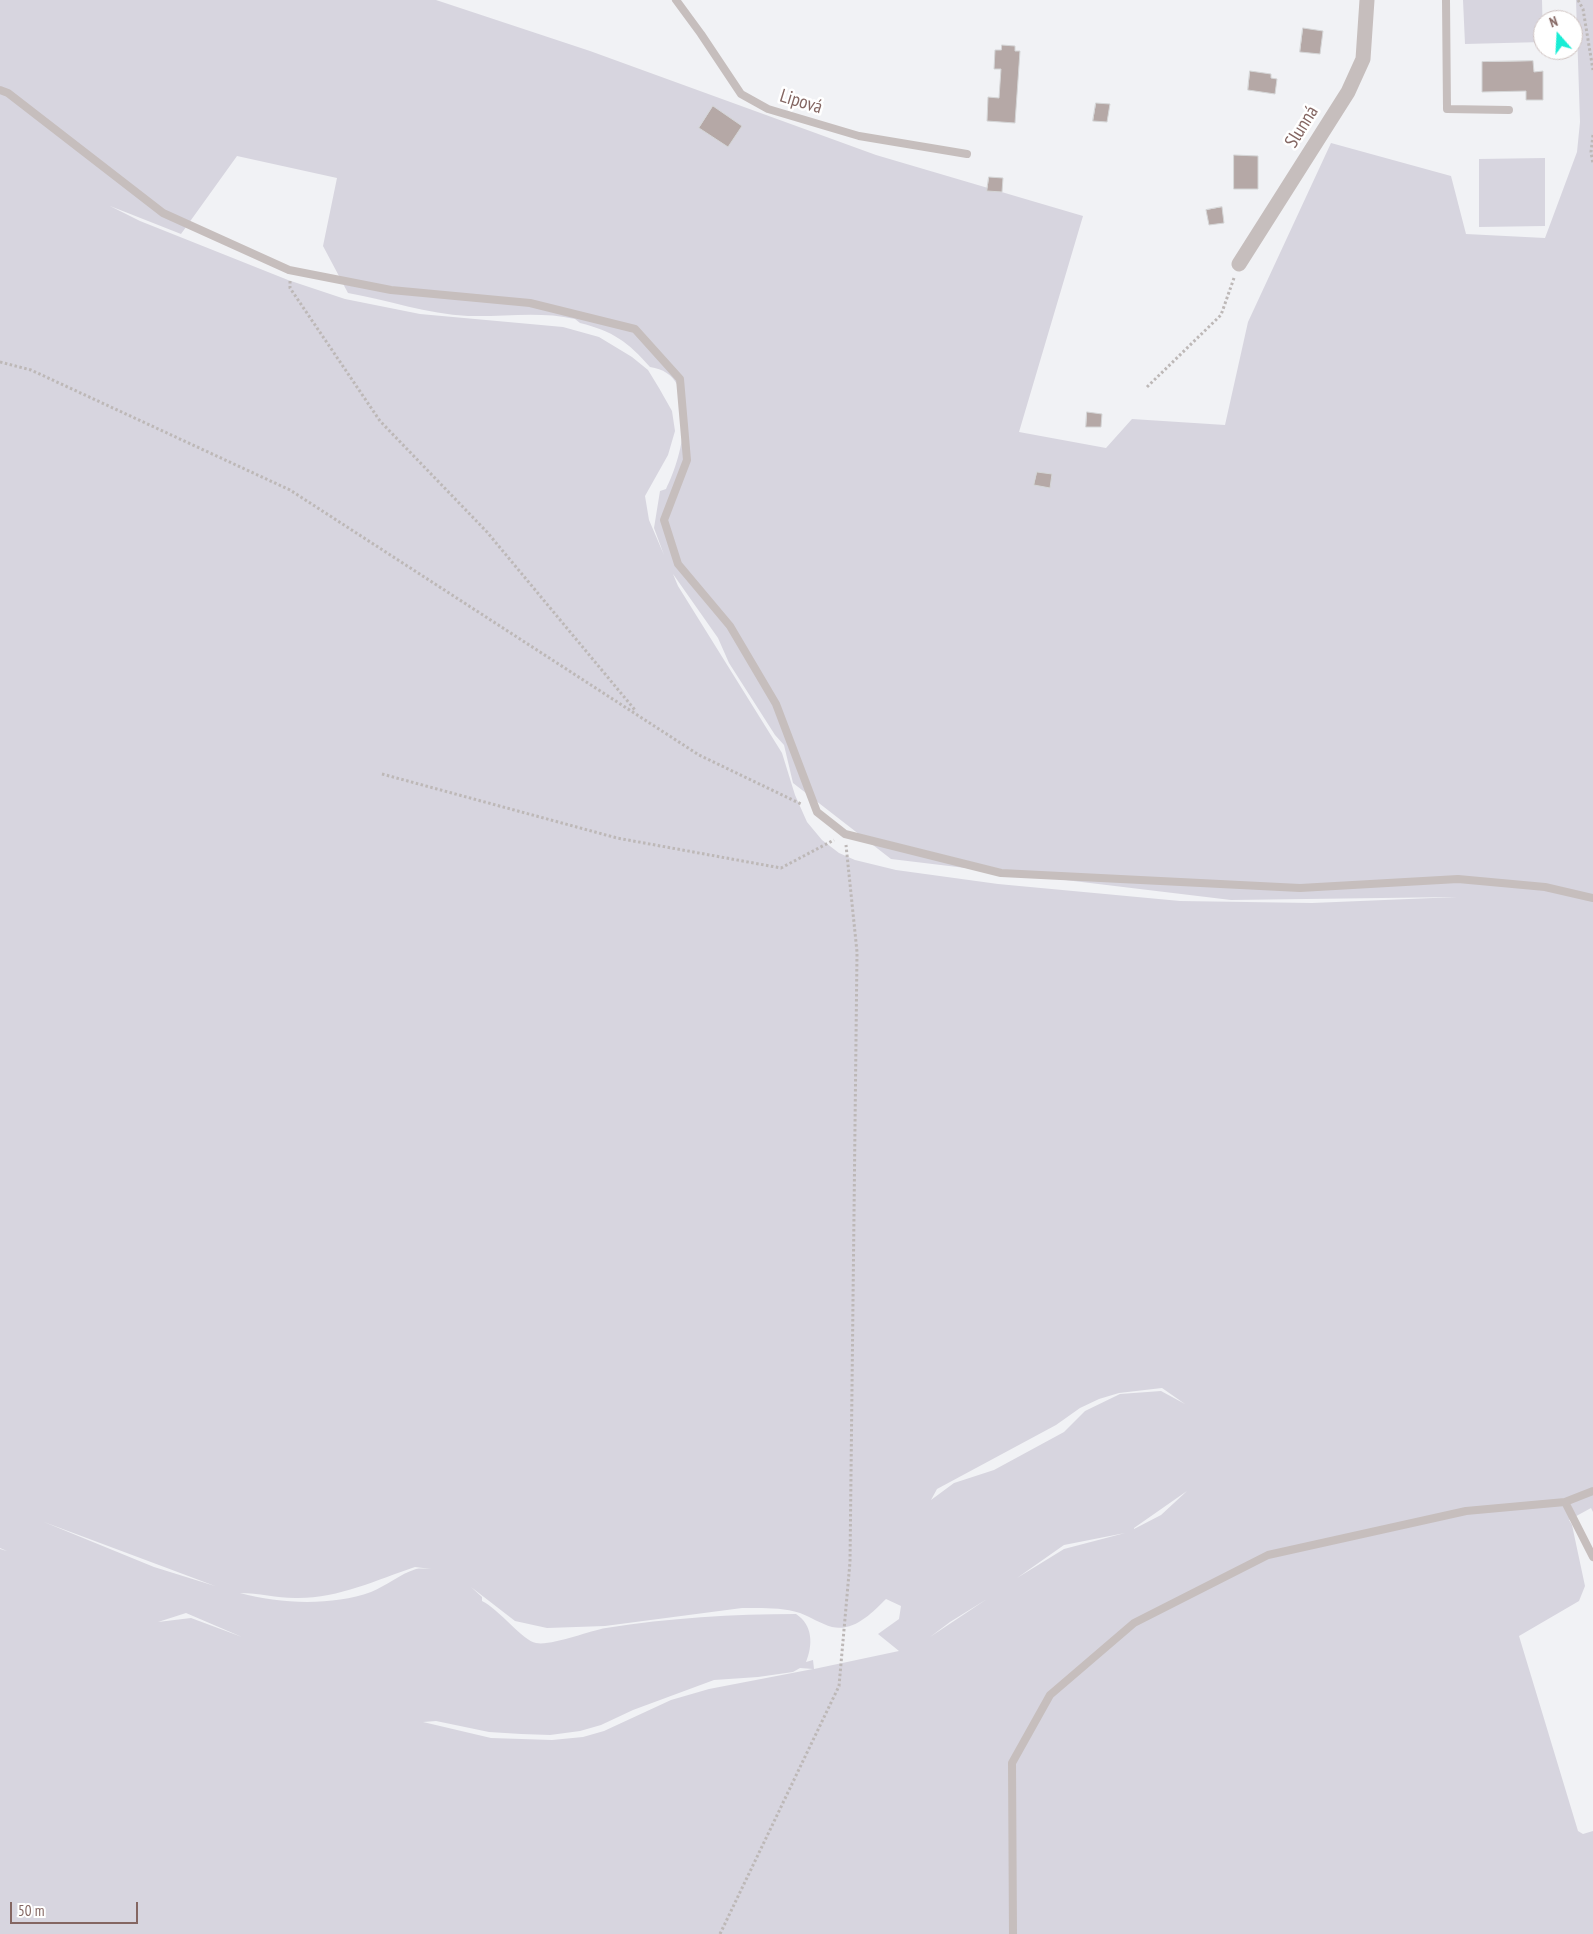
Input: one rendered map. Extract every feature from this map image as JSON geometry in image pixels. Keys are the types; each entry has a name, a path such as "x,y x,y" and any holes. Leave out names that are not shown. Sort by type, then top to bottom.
{"street":[{"name":"Slunná","path":"1239,264 1348,92 1363,59 1367,0"}],"lane":[{"name":"Lipová","path":"676,0 741,94 761,105 859,136 967,154"},
{"path":"1446,0 1447,109 1509,110"},
{"path":"0,90 8,94 163,213 289,270 390,290 530,304 635,329 680,379 687,460 664,520 678,564 730,626 776,704 817,812 844,834 1001,872 1300,888 1458,879 1545,887 1593,898"},
{"path":"1013,1934 1012,1763 1050,1695 1134,1623 1268,1555 1466,1512 1565,1502 1593,1491"},
{"path":"1565,1502 1593,1557"}],"path":[{"path":"1578,0 1583,9 1593,70"},
{"path":"1593,135 1591,152 1593,164"},
{"path":"1147,387 1220,315 1239,264"},
{"path":"289,270 290,288 380,421 487,532 638,714"},
{"path":"0,362 32,370 290,490 699,754 817,812"},
{"path":"382,774 617,838 781,868 844,834 857,952 850,1562 839,1686 720,1934"}],"shaded area":[{"path":"0,0 436,0 590,51 876,155 1083,216 1019,432 1106,448 1132,419 1225,425 1248,322 1331,143 1451,176 1466,234 1545,238 1577,152 1580,122 1578,60 1583,60 1583,10 1576,10 1576,0 1593,0 1593,1512 1591,1508 1569,1520 1572,1525 1585,1586 1579,1601 1519,1636 1578,1831 1583,1834 1593,1831 1593,1934 0,1934 0,1549 7,1551 0,1548","holes":["237,156 337,178 323,246 348,293 453,315 548,315 575,319 580,323 611,334 627,344 650,367 667,373 677,385 683,400 684,419 678,457 666,489 660,491 654,528 664,555 649,520 645,496 668,455 675,431 672,411 648,370 632,357 599,337 563,327 420,314 345,299 288,280 140,221 110,206 181,234","673,574 718,638 729,663 775,735 784,745 793,783 891,859 1231,900 1457,897 1312,903 1180,901 998,884 896,870 855,860 839,853 822,840 807,822 795,795 782,753 678,586","1162,1388 1185,1404 1161,1391 1120,1394 1085,1411 1064,1432 994,1470 954,1483 931,1500 937,1489 1056,1425 1080,1408 1099,1399 1119,1393","1187,1491 1161,1515 1134,1528","44,1522 215,1586 154,1567","1125,1533 1064,1549 1017,1578 1064,1545","415,1567 431,1569 416,1569 371,1592 340,1600 289,1601 240,1593 288,1598 326,1595 356,1588","471,1587 515,1621 547,1628 605,1626 742,1608 793,1611 828,1626 840,1628 848,1627 862,1620 886,1599 901,1606 899,1619 878,1634 899,1651 814,1669 813,1660 806,1662 810,1649 810,1636 806,1624 796,1614 677,1619 606,1628 551,1642 536,1643 524,1637 496,1611 482,1601 482,1597","987,1599 930,1637 950,1622","186,1613 242,1637 191,1618 158,1622","800,1668 813,1669 709,1689 671,1700 604,1731 583,1737 552,1740 491,1738 423,1722 436,1721 489,1732 521,1734 550,1735 580,1731 601,1725 633,1710 714,1680 793,1672"]},
{"path":"1463,0 1542,0 1542,10 1533,10 1533,42 1465,44"},
{"path":"1545,158 1545,226 1479,227 1479,159"}],"building":[{"path":"1303,28 1323,31 1320,54 1300,52"},
{"path":"1002,45 1015,46 1015,51 1020,51 1015,123 987,121 988,97 999,98 1001,69 994,69 995,50 1001,50"},
{"path":"1533,61 1534,72 1543,71 1543,100 1526,100 1526,91 1482,92 1482,62"},
{"path":"1250,71 1271,74 1271,78 1277,79 1275,94 1248,90"},
{"path":"1096,103 1110,104 1107,122 1093,121"},
{"path":"713,106 742,126 728,147 699,128"},
{"path":"1234,155 1258,156 1258,189 1234,189"},
{"path":"989,177 1003,178 1002,192 987,191"},
{"path":"1222,207 1224,223 1209,225 1206,210"},
{"path":"1087,412 1102,414 1101,427 1086,427"},
{"path":"1037,472 1052,474 1050,488 1034,485"}]}
